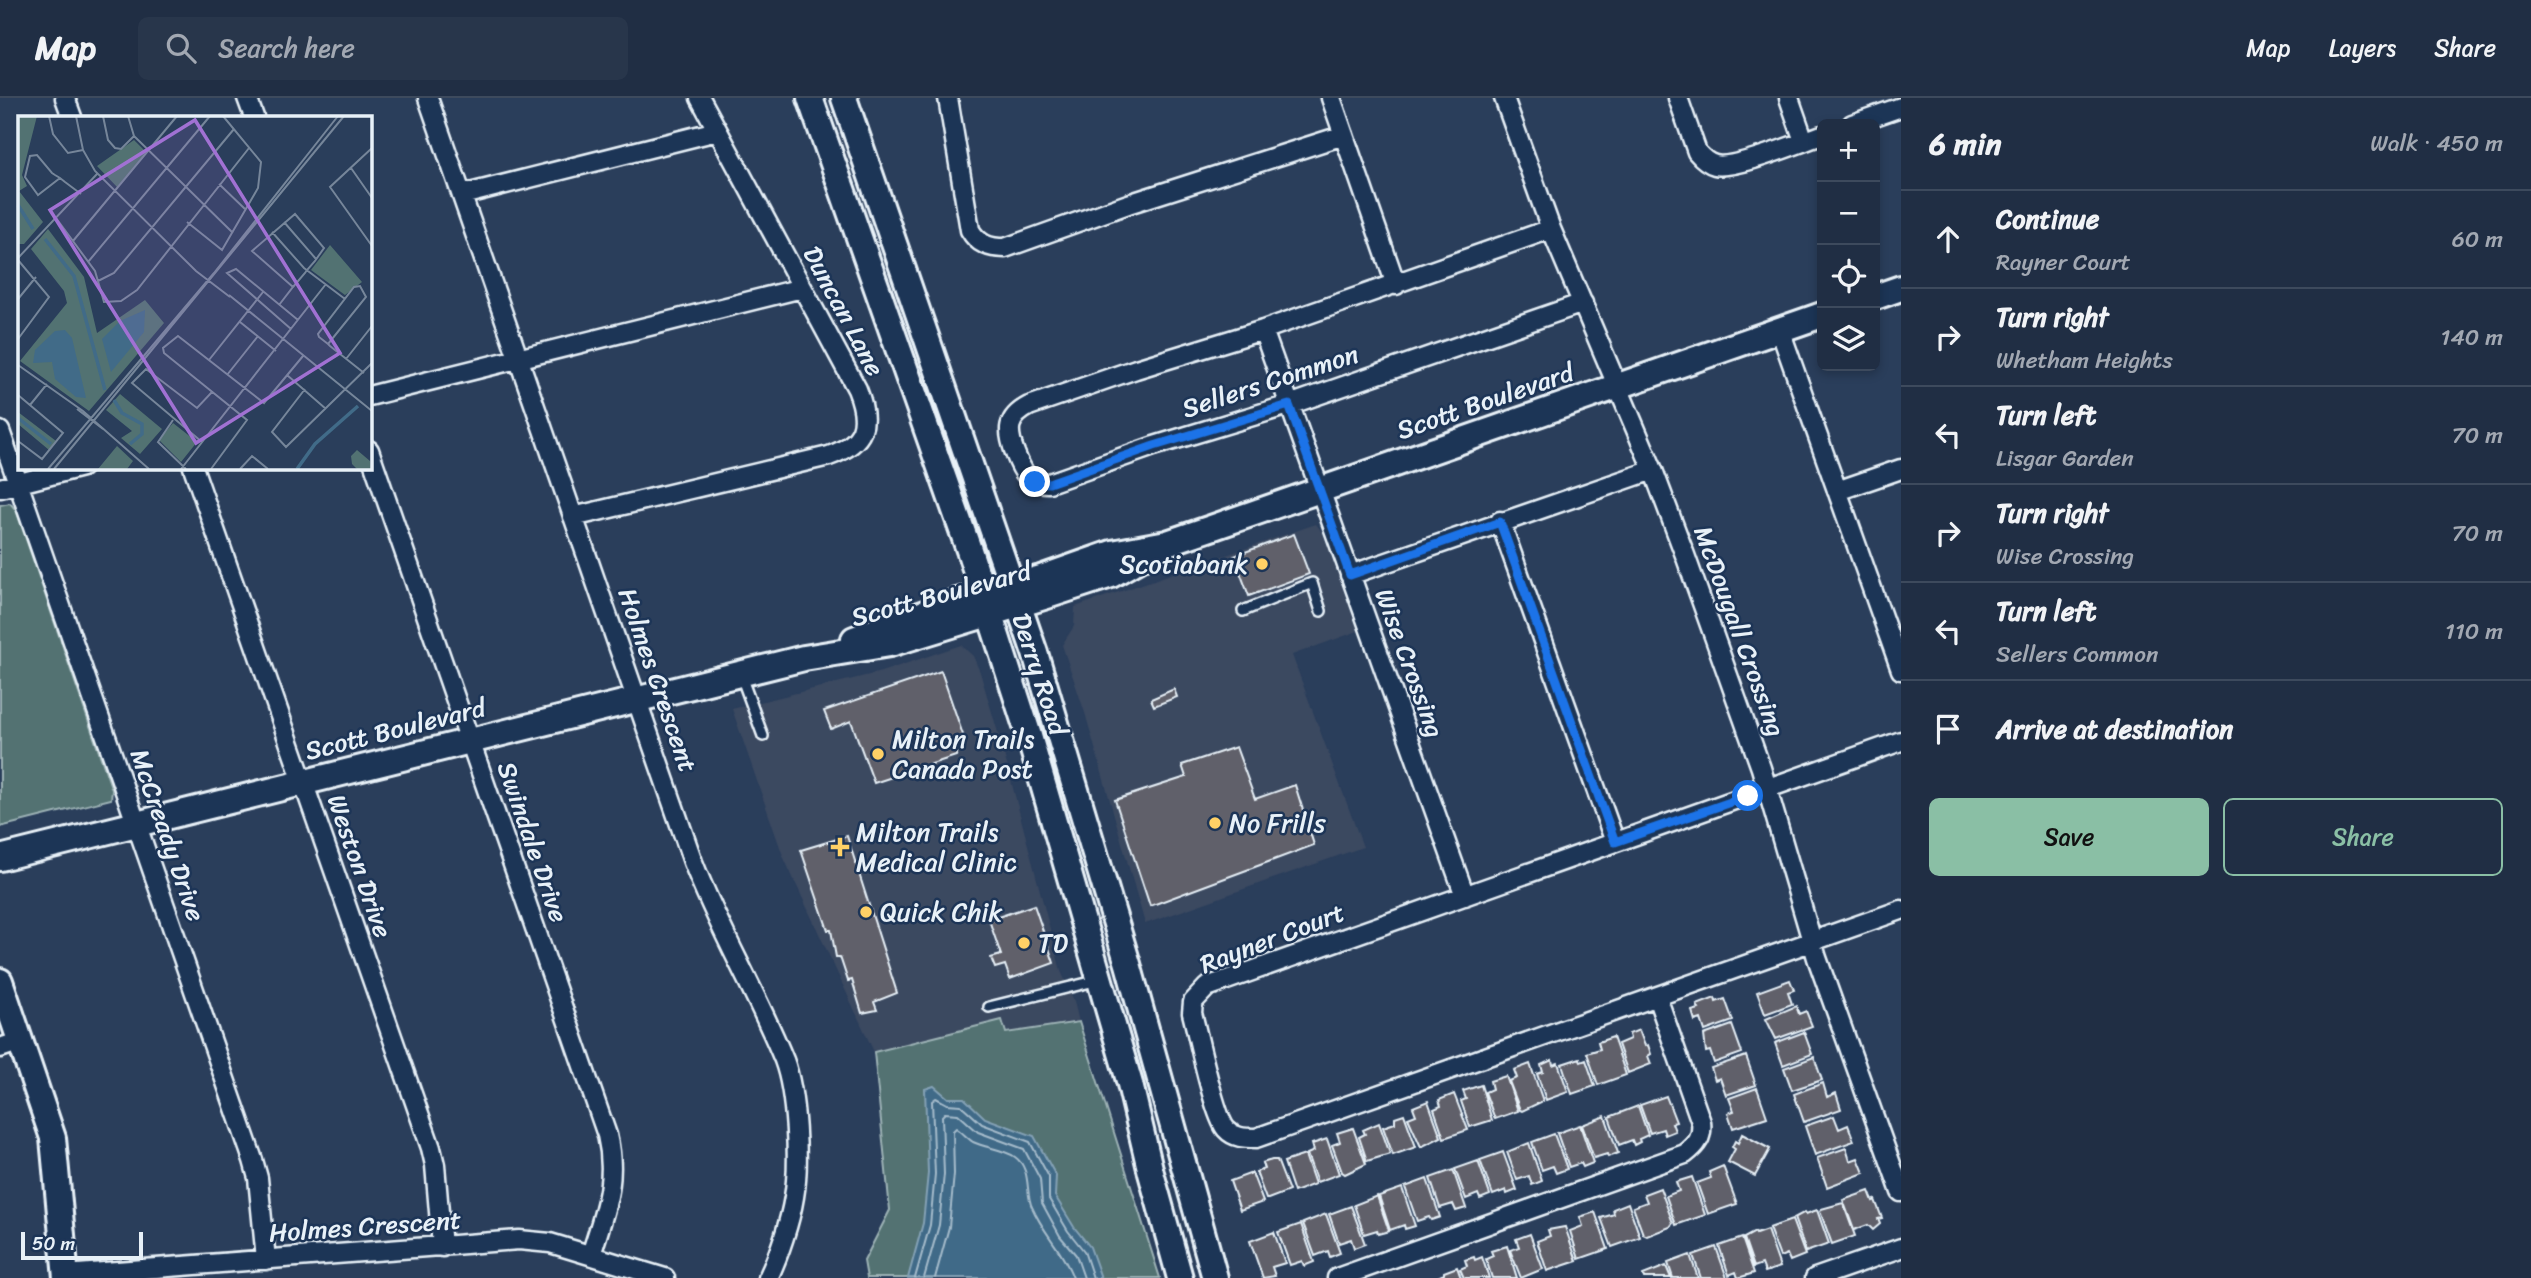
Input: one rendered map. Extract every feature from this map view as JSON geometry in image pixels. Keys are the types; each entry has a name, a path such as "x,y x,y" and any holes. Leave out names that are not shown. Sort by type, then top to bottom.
{"main road":[{"name":"Derry Road","path":"810,98 987,603 1044,785 1130,1084 1180,1278"},
{"name":"Derry Road","path":"844,98 1016,595 1128,964 1215,1278"},
{"path":"1880,295 1901,288"},
{"name":"Scott Boulevard","path":"0,858 804,659 874,631 1016,595 1111,575 1167,543 1817,317"},
{"path":"0,981 11,1045 53,1138 65,1277"}],"street":[{"path":"65,98 72,116"},
{"path":"247,98 254,116"},
{"name":"Holmes Crescent","path":"428,98 700,880 784,1061 790,1083 796,1146 794,1198 768,1278"},
{"name":"Duncan Lane","path":"573,517 829,456 852,446 864,427 861,399 700,98"},
{"path":"948,98 970,230 979,242 994,248 1005,248 1128,204 1344,135"},
{"path":"1331,98 1396,285"},
{"name":"McDougall Crossing","path":"1504,98 1551,229 1653,470 1768,789 1812,942 1901,1192"},
{"path":"1678,98 1697,152 1715,165 1733,164 1817,137"},
{"path":"1789,98 1804,141"},
{"path":"1866,119 1901,107"},
{"path":"462,195 717,131"},
{"path":"1263,330 1551,229"},
{"path":"371,396 802,288"},
{"name":"Sellers Common","path":"1263,330 1160,361 1029,406 1014,416 1008,435 1025,477 1035,482 1049,483 1154,446 1289,405 1583,303"},
{"name":"Wise Crossing","path":"1263,330 1465,896"},
{"path":"1780,330 1901,670"},
{"name":"McCready Drive","path":"0,431 253,1160 258,1178 266,1260"},
{"name":"Swindale Drive","path":"371,456 610,1148 610,1191 591,1255"},
{"path":"0,488 74,469"},
{"name":"Weston Drive","path":"194,469 430,1148 435,1165 442,1247"},
{"path":"1837,491 1901,469"},
{"path":"1350,575 1653,470"},
{"path":"1500,522 1615,842"},
{"name":"Rayner Court","path":"1901,741 1207,987 1193,1002 1192,1013 1220,1120 1233,1135 1256,1138 1901,910"},
{"path":"1337,1278 1685,1154 1693,1148 1702,1132 1701,1122 1657,997"},
{"name":"Holmes Crescent","path":"65,1277 519,1240 551,1244 665,1278"},
{"path":"1815,1278 1901,1248"}],"lane":[{"path":"1243,611 1312,583 1321,611"},
{"path":"740,675 763,736"},
{"path":"989,1007 1099,980"}],"shaded area":[{"path":"1316,524 1323,533 1358,631 1292,655 1363,847 1145,924 1085,713 1062,645 1074,626 1075,607"},
{"path":"961,645 973,656 980,672 1061,971 1074,1001 1079,1022 1006,1033 1001,1020 874,1052 783,856 732,709 881,672"}],"green space":[{"path":"10,503 16,510 112,790 111,799 0,827 0,505"},
{"path":"1002,1020 1006,1033 1079,1022 1160,1278 867,1278 864,1261 890,1210 874,1052"}],"water":[{"path":"934,1086 948,1098 964,1098 985,1118 1034,1136 1056,1176 1055,1196 1090,1247 1101,1278 908,1278 923,1223 928,1173 925,1089"}],"building":[{"path":"1294,534 1309,574 1249,596 1234,556"},
{"path":"941,671 963,735 956,756 874,783 851,721 831,729 824,711"},
{"path":"1174,689 1177,697 1154,706 1151,699"},
{"name":"No Frills","path":"1236,747 1255,799 1295,785 1314,845 1150,906 1115,800 1186,777 1182,765"},
{"path":"847,836 897,993 874,1002 877,1010 862,1013 852,980 848,981 840,957 836,957 831,930 828,930 801,850"},
{"path":"1034,905 1054,963 1010,979 1005,965 995,968 991,958 1001,955 989,920"},
{"path":"1790,980 1794,990 1788,992 1792,1004 1765,1014 1757,992"},
{"path":"1715,998 1716,1002 1725,999 1733,1021 1705,1031 1701,1019 1695,1021 1692,1011 1699,1009 1697,1005"},
{"path":"1796,1006 1799,1014 1806,1011 1812,1026 1776,1039 1766,1019"},
{"path":"1732,1025 1742,1053 1714,1063 1710,1051 1706,1052 1704,1035"},
{"path":"1639,1030 1645,1046 1648,1045 1651,1064 1628,1073 1618,1044 1630,1039 1629,1034"},
{"path":"1804,1032 1812,1054 1783,1065 1775,1043"},
{"path":"1613,1037 1626,1075 1598,1085 1587,1053 1600,1049 1598,1042"},
{"path":"1746,1056 1756,1085 1726,1095 1720,1078 1715,1080 1711,1068"},
{"path":"1814,1057 1822,1080 1792,1090 1784,1068"},
{"path":"1580,1058 1581,1062 1586,1060 1595,1086 1572,1094 1562,1064"},
{"path":"1552,1060 1553,1065 1558,1063 1568,1092 1546,1100 1537,1074 1543,1072 1541,1065"},
{"path":"1530,1064 1543,1101 1522,1111 1509,1081 1517,1078 1514,1070"},
{"path":"1506,1076 1518,1111 1495,1119 1485,1092 1492,1089 1490,1081"},
{"path":"1823,1083 1827,1097 1836,1093 1841,1109 1804,1122 1794,1094"},
{"path":"1481,1085 1492,1120 1470,1127 1461,1101 1466,1099 1463,1091"},
{"path":"1757,1088 1767,1117 1733,1128 1728,1113 1734,1111 1729,1098"},
{"path":"1454,1094 1468,1130 1444,1138 1434,1109 1441,1106 1439,1100"},
{"path":"1666,1096 1676,1122 1672,1123 1675,1131 1665,1135 1663,1129 1650,1133 1640,1105"},
{"path":"1428,1101 1441,1137 1421,1147 1408,1118 1416,1115 1413,1107"},
{"path":"1638,1106 1648,1135 1634,1145 1632,1140 1619,1145 1609,1117"},
{"path":"1404,1114 1416,1147 1393,1155 1383,1127 1395,1123 1395,1117"},
{"path":"1605,1116 1618,1153 1594,1158 1582,1125"},
{"path":"1834,1116 1839,1129 1848,1125 1854,1141 1815,1155 1805,1126"},
{"path":"1379,1123 1390,1154 1367,1161 1359,1137 1365,1134 1363,1130"},
{"path":"1580,1125 1593,1163 1583,1167 1581,1163 1569,1167 1557,1133"},
{"path":"1353,1128 1366,1164 1345,1174 1332,1145 1340,1142 1337,1133"},
{"path":"1554,1134 1567,1169 1556,1173 1553,1166 1542,1170 1532,1142"},
{"path":"1742,1134 1770,1149 1755,1176 1728,1162 1735,1149 1732,1147 1735,1141 1738,1143"},
{"path":"1327,1139 1339,1174 1317,1182 1307,1154 1314,1151 1312,1144"},
{"path":"1529,1143 1542,1181 1532,1185 1529,1176 1517,1180 1507,1152"},
{"path":"1846,1148 1850,1161 1858,1158 1864,1173 1827,1187 1817,1158"},
{"path":"1503,1152 1517,1190 1507,1194 1506,1190 1493,1195 1480,1160"},
{"path":"1305,1155 1315,1184 1294,1192 1284,1162"},
{"path":"1277,1160 1289,1191 1266,1199 1256,1172 1264,1169 1262,1163"},
{"path":"1478,1161 1490,1195 1480,1199 1478,1194 1466,1199 1455,1169"},
{"path":"1723,1166 1737,1204 1708,1214 1697,1183 1711,1178 1709,1172"},
{"path":"1453,1170 1466,1208 1456,1211 1453,1204 1440,1208 1430,1178"},
{"path":"1252,1173 1263,1202 1240,1210 1230,1181"},
{"path":"1692,1177 1705,1215 1676,1225 1666,1196 1679,1191 1676,1182"},
{"path":"1427,1179 1440,1217 1417,1221 1405,1187"},
{"path":"1402,1188 1415,1226 1405,1229 1404,1225 1390,1230 1379,1196"},
{"path":"1660,1188 1673,1223 1670,1227 1647,1236 1643,1234 1633,1207 1647,1202 1644,1194"},
{"path":"1869,1191 1882,1218 1878,1219 1880,1224 1873,1230 1868,1225 1854,1230 1843,1200"},
{"path":"1377,1196 1389,1231 1378,1234 1377,1230 1364,1234 1354,1205"},
{"path":"1628,1203 1640,1237 1612,1247 1601,1218 1614,1214 1613,1209"},
{"path":"1843,1203 1855,1236 1832,1244 1820,1211"},
{"path":"1351,1206 1365,1244 1354,1248 1351,1239 1339,1243 1329,1214"},
{"path":"1817,1210 1829,1244 1806,1252 1794,1218"},
{"path":"1595,1212 1608,1249 1579,1259 1570,1231 1583,1226 1580,1217"},
{"path":"1326,1214 1340,1253 1330,1257 1328,1251 1315,1256 1303,1223"},
{"path":"1792,1220 1805,1255 1790,1261 1787,1254 1780,1257 1769,1228"},
{"path":"1301,1224 1314,1262 1304,1266 1302,1261 1290,1265 1278,1232"},
{"path":"1565,1227 1577,1261 1547,1271 1537,1241 1550,1236 1548,1230"},
{"path":"1767,1230 1780,1267 1765,1272 1762,1264 1754,1267 1744,1238"},
{"path":"1274,1232 1285,1263 1272,1267 1275,1276 1263,1278 1250,1241"},
{"path":"1530,1234 1543,1269 1521,1278 1510,1250 1519,1247 1516,1239"},
{"path":"1742,1238 1754,1273 1738,1278 1736,1272 1729,1275 1719,1246"},
{"path":"1507,1246 1517,1278 1492,1278 1486,1259 1493,1256 1491,1251"},
{"path":"1716,1247 1727,1278 1701,1278 1693,1255"},
{"path":"1690,1255 1698,1278 1673,1278 1668,1263"},
{"path":"1474,1257 1475,1260 1482,1257 1489,1278 1464,1278 1460,1269 1467,1266 1465,1260"},
{"path":"1666,1266 1671,1278 1644,1278 1643,1275"},
{"path":"1457,1267 1461,1278 1436,1278 1444,1272"}],"place":[{"name":"Scotiabank","path":"1262,564"},
{"name":"Milton Trails Canada Post","path":"878,754"},
{"name":"No Frills","path":"1215,823"},
{"name":"Milton Trails Medical Clinic","path":"840,847"},
{"name":"Quick Chik","path":"866,912"},
{"name":"TD","path":"1024,943"}],"route":[{"path":"1035,482 1049,483 1154,446 1289,405 1350,575 1500,522 1615,842 1748,796"}]}
